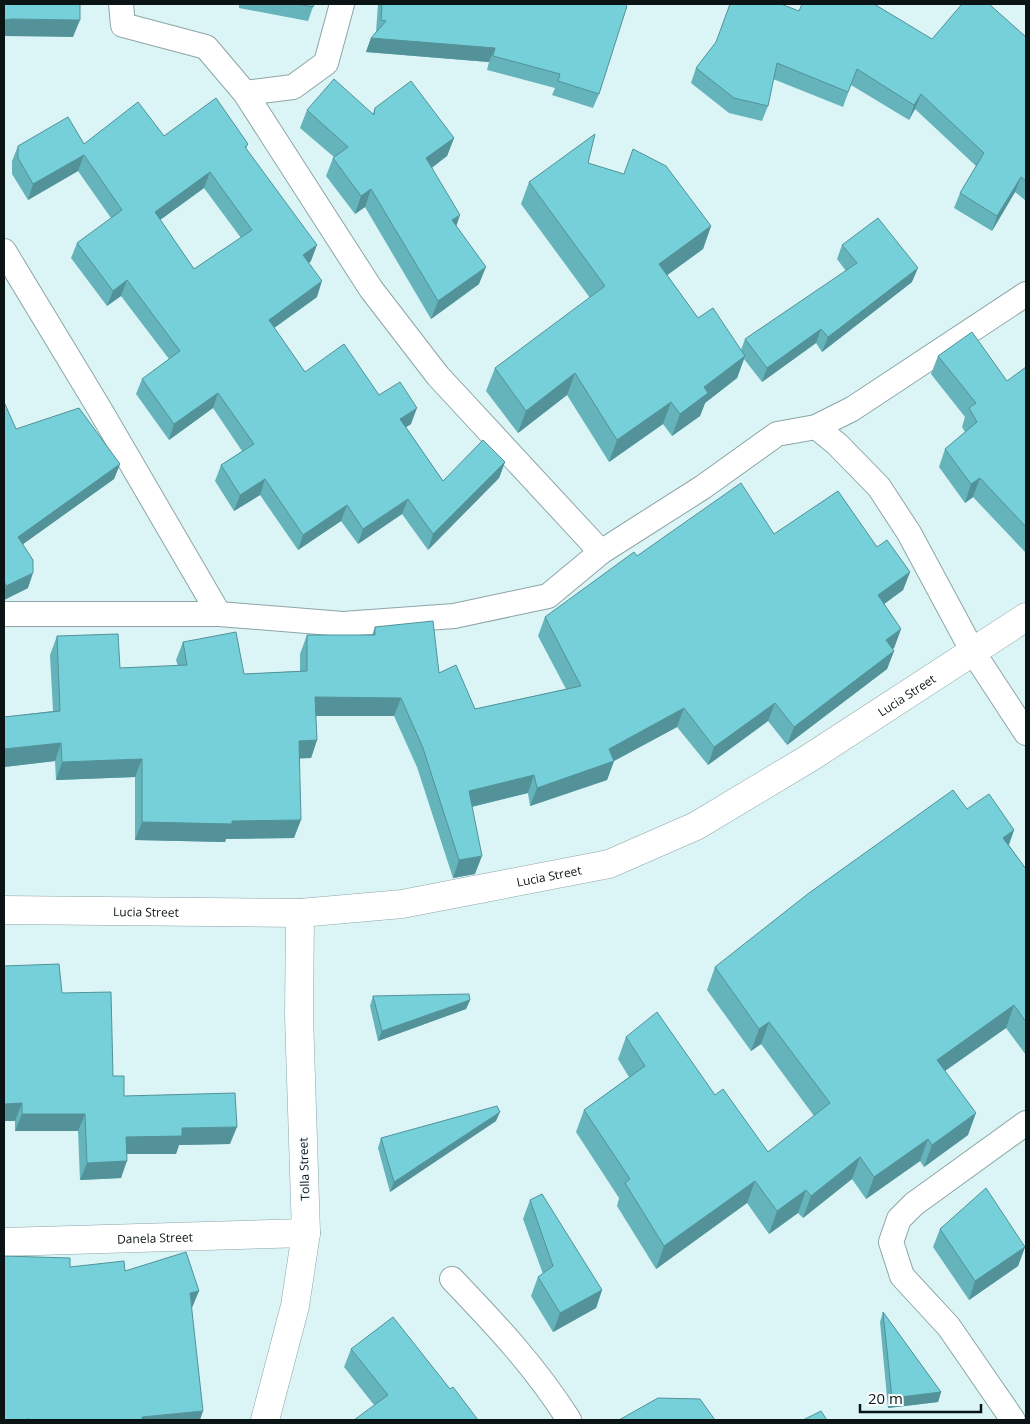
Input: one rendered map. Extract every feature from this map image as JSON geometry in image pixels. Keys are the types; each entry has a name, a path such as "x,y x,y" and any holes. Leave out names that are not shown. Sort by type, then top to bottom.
{"street":[{"name":"Lucia Street","path":"4,910 300,914 402,904 609,864 696,826 811,757 1026,617"},
{"name":"Tolla Street","path":"265,1420 295,1306 306,1233 299,1016 300,914"},
{"name":"Danela Street","path":"4,1242 306,1233"}],"lane":[{"path":"121,4 124,25 206,47 246,93 371,289 438,376 601,552"},
{"path":"246,93 292,87 326,63 342,4"},
{"path":"4,251 99,408 219,614"},
{"path":"4,614 219,614 342,624 454,616 548,596 601,552 704,487 777,434 816,428 860,404 1026,294"},
{"path":"816,428 837,444 879,487 909,533 973,652 1026,733"},
{"path":"1013,1420 949,1327 902,1276 891,1242 899,1218 914,1204 1026,1123"},
{"path":"452,1279 520,1351 549,1389 569,1420"}],"building":[{"path":"4,4 80,4 80,20 4,20"},
{"path":"298,4 314,4 313,7"},
{"path":"382,4 625,4 627,6 599,94 558,81 560,74 493,56 495,48 371,38 386,21 381,20"},
{"path":"730,4 781,4 799,11 802,4 874,4 932,39 962,4 989,4 1026,37 1026,181 1021,177 997,216 960,193 984,153 921,94 914,105 857,69 848,92 777,63 768,106 734,98 696,68 716,42"},
{"path":"334,79 374,115 375,108 411,81 454,138 426,158 460,215 452,220 486,267 438,301 371,189 361,196 333,158 348,147 307,110"},
{"path":"216,98 248,144 245,147 317,245 303,255 322,281 269,320 305,372 344,344 379,395 400,382 417,408 400,419 443,481 483,440 505,462 433,534 408,499 363,529 347,505 303,535 265,479 240,495 221,465 254,444 218,393 174,424 142,379 180,351 127,280 113,291 77,243 122,210 84,155 33,184 18,158 18,146 68,117 84,144 138,102 164,136","holes":["210,172 252,230 194,269 155,212"]},
{"path":"595,134 588,163 624,174 633,149 666,166 711,226 659,264 698,318 713,308 745,356 704,387 708,393 680,414 671,402 617,440 575,373 526,411 495,368 605,286 529,182"},
{"path":"878,218 918,268 828,337 821,329 767,368 745,339 857,263 842,245"},
{"path":"972,332 1007,381 1026,367 1026,527 980,478 971,484 945,449 977,422 969,408 976,403 938,356"},
{"path":"4,402 16,429 79,408 120,464 18,537 33,560 33,573 6,586 4,581"},
{"path":"741,483 774,534 838,491 877,547 887,540 910,572 878,595 901,629 886,640 894,651 794,727 775,703 714,747 684,708 609,749 614,761 537,788 534,775 469,791 482,856 459,860 423,748 401,698 315,697 317,740 299,741 301,820 232,821 232,824 142,822 142,759 62,762 61,743 4,749 4,717 60,711 57,636 118,634 120,668 187,665 183,642 236,632 244,674 307,671 307,635 375,635 375,627 433,621 439,673 456,665 475,709 581,686 545,617 634,552 637,556"},
{"path":"953,790 967,809 989,794 1014,830 1003,838 1026,869 1026,1022 1014,1005 937,1060 976,1113 932,1145 928,1139 874,1177 860,1157 811,1196 806,1190 777,1211 755,1181 664,1246 625,1183 630,1179 584,1110 645,1066 626,1037 657,1012 715,1095 723,1089 768,1152 830,1103 769,1022 759,1029 715,967 809,893"},
{"path":"59,964 62,993 111,992 113,1076 124,1076 124,1096 235,1093 237,1127 182,1128 182,1136 126,1137 127,1161 87,1163 85,1114 22,1114 22,1103 4,1104 4,966"},
{"path":"469,994 470,1000 382,1031 373,996"},
{"path":"497,1106 500,1112 394,1182 381,1138"},
{"path":"986,1188 1025,1247 975,1281 940,1229"},
{"path":"542,1194 602,1290 560,1313 538,1277 553,1266 530,1200"},
{"path":"186,1252 199,1291 190,1293 203,1411 142,1417 142,1420 4,1420 4,1256 70,1258 70,1267 124,1261 125,1271"},
{"path":"883,1312 941,1392 892,1398"},
{"path":"393,1317 450,1389 453,1387 478,1420 354,1420 388,1395 351,1349"},
{"path":"658,1398 700,1399 715,1420 619,1420"},
{"path":"821,1411 827,1420 803,1420"}]}
